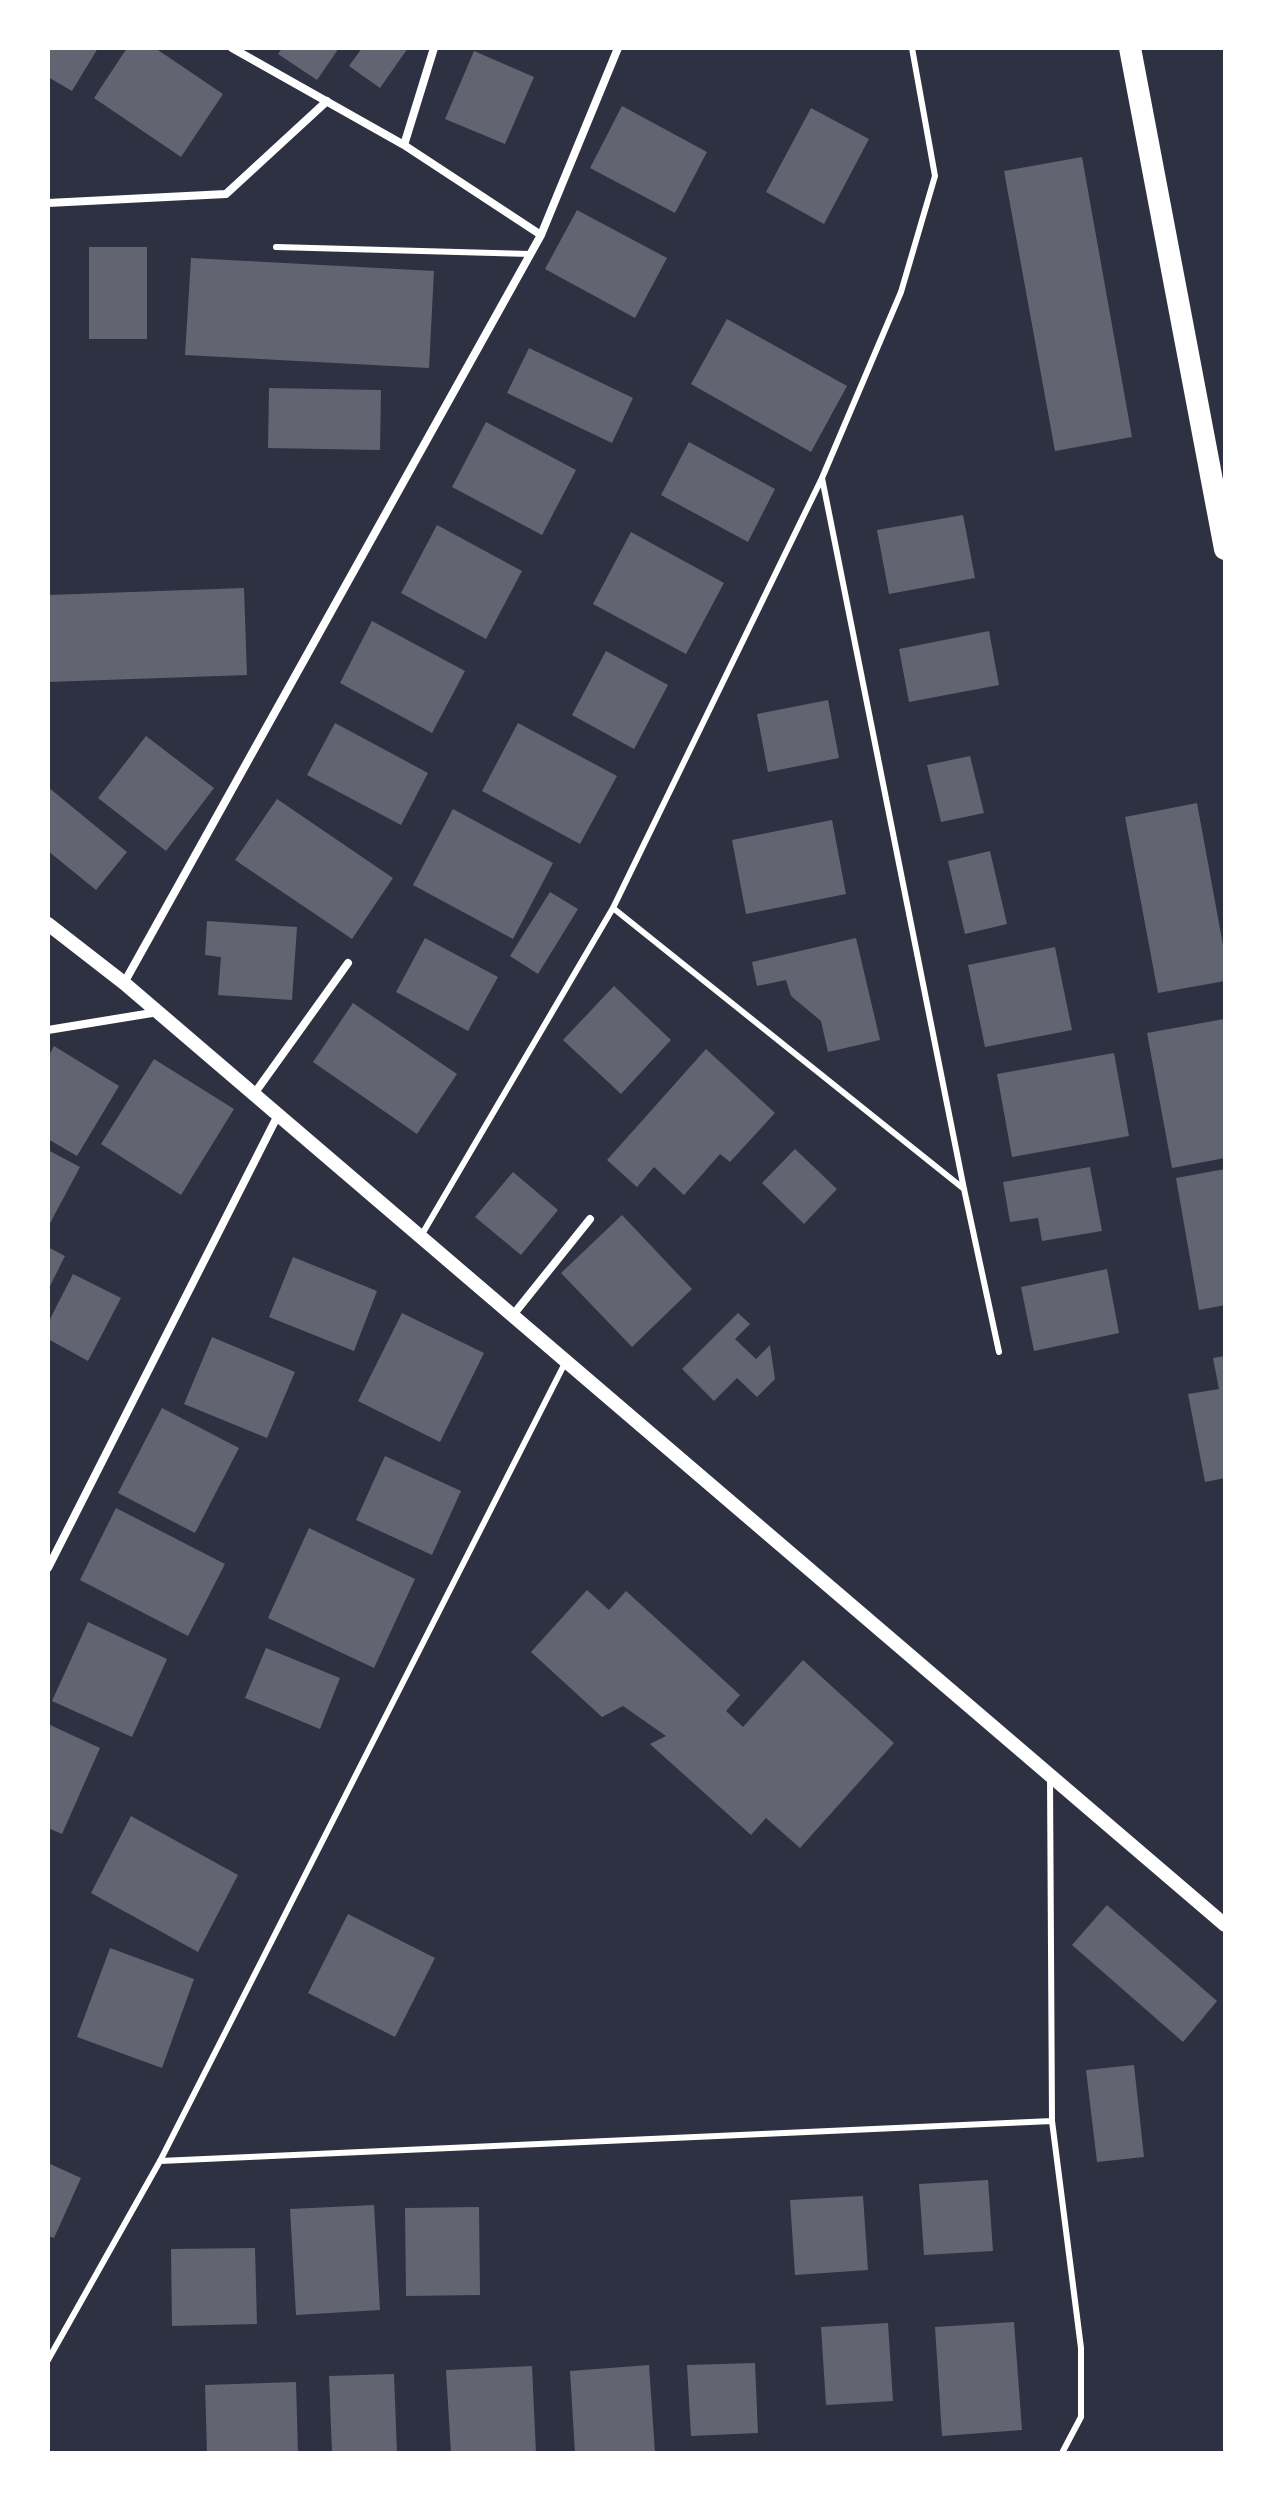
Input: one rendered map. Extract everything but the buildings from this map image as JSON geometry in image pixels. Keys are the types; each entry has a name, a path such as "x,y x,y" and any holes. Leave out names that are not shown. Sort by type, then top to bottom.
{"highway":[{"path":"1130,48 1225,549"}],"street":[{"path":"232,48 404,145 541,235"},
{"path":"404,145 434,48"},
{"path":"124,983 541,235 618,48"},
{"path":"48,203 226,194 327,101"},
{"path":"48,924 124,983 1225,1925"},
{"path":"254,1094 348,963"},
{"path":"48,1030 158,1012"},
{"path":"48,1568 278,1115"},
{"path":"513,1315 590,1219"}],"lane":[{"path":"421,1236 613,908 822,478 901,292 935,176 912,48"},
{"path":"276,247 530,254"},
{"path":"822,478 999,1352"},
{"path":"613,908 964,1189"},
{"path":"48,2360 160,2161 566,1361"},
{"path":"1050,1775 1052,2121 1081,2348 1081,2417 1062,2453"},
{"path":"160,2161 1052,2121"}]}
